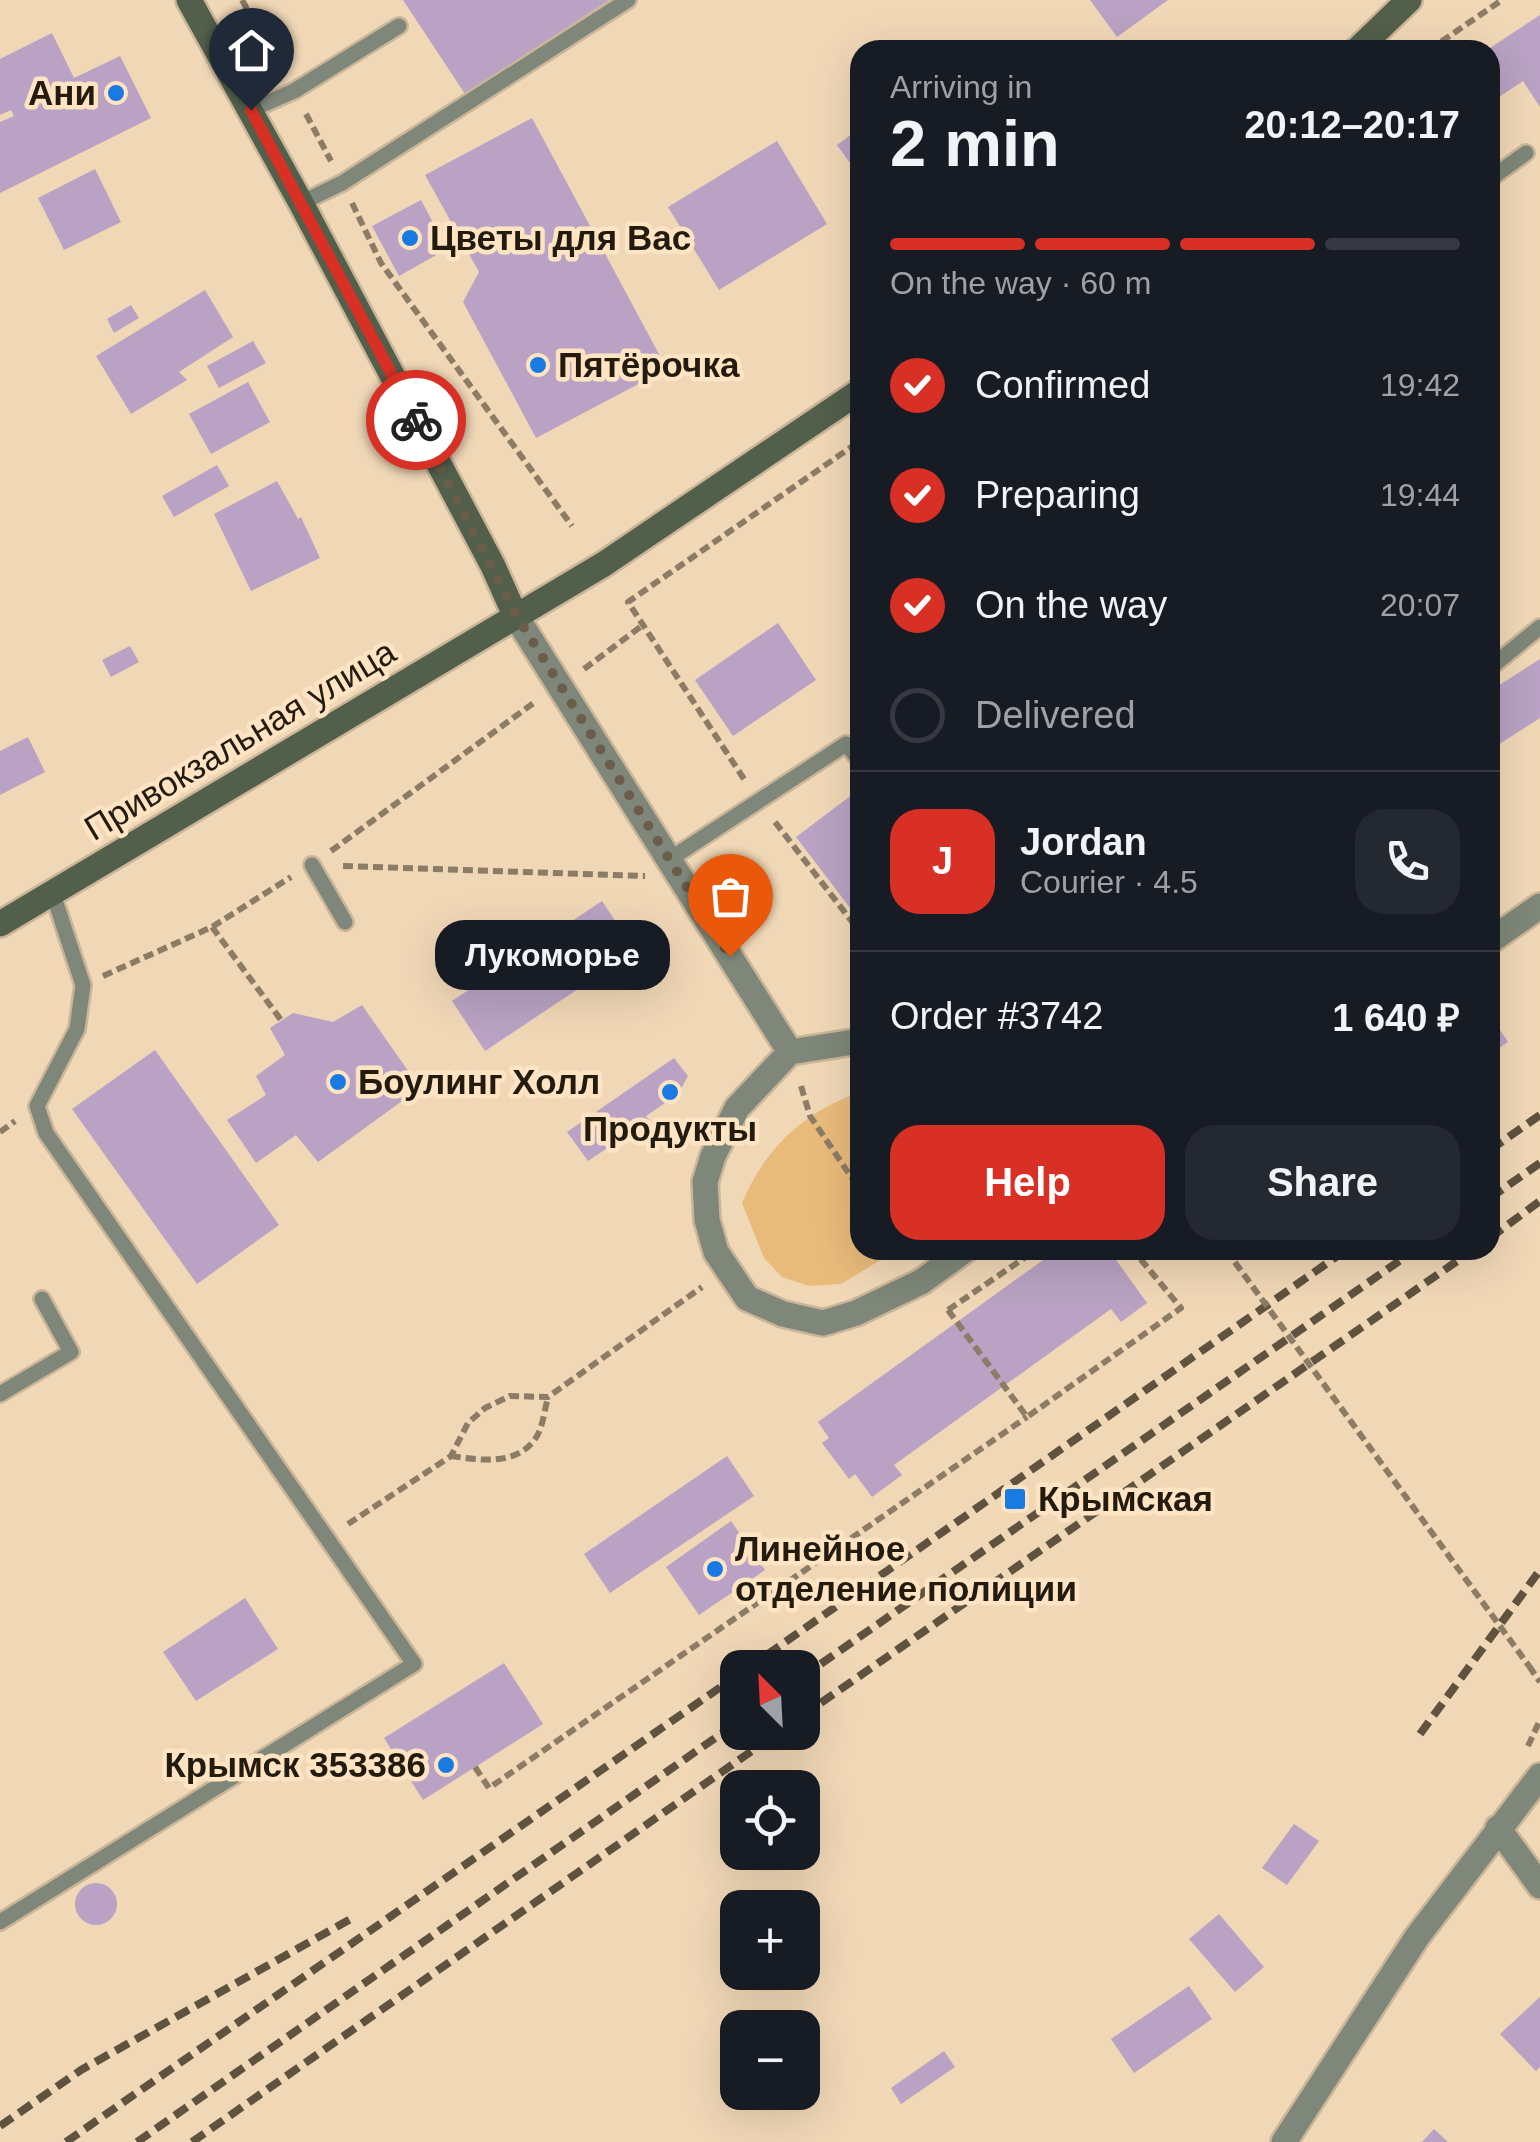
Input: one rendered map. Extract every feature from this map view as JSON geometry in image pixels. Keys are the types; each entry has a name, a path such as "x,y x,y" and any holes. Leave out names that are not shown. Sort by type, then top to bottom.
{"main road":[{"path":"189,0 300,202 516,615"},
{"path":"1368,40 1408,0"},
{"name":"Привокзальная улица","path":"0,924 604,564 850,398"}],"street":[{"path":"516,615 664,868 790,1052"},
{"path":"1500,934 1540,906"},
{"path":"850,1042 790,1052 736,1108 705,1182 707,1220 716,1252 747,1298 783,1314 823,1323 856,1313 921,1282 951,1260"},
{"path":"1284,2142 1417,1937 1540,1776"},
{"path":"1498,1828 1540,1886"}],"lane":[{"path":"300,202 342,182 628,0"},
{"path":"251,110 294,90 399,26"},
{"path":"1500,172 1526,153"},
{"path":"1500,660 1540,627"},
{"path":"664,868 846,744 850,749"},
{"path":"312,865 345,922"},
{"path":"0,1922 414,1664 46,1133 37,1106 77,1029 83,985 52,894"},
{"path":"0,1394 71,1352 42,1299"}],"path":[{"path":"242,0 294,90 380,263 572,526"},
{"path":"1444,40 1502,0"},
{"path":"850,448 628,602 759,802 850,919"},
{"path":"582,671 643,625"},
{"path":"312,865 664,868"},
{"path":"212,927 281,1020"},
{"path":"790,1052 810,1116 850,1175"},
{"path":"475,1767 489,1788 1181,1308 1141,1260"},
{"path":"1233,1260 1540,1682"},
{"path":"326,1538 450,1456 468,1423 486,1408 510,1396 548,1397 727,1270"},
{"path":"948,1310 1026,1417"},
{"path":"450,1456 490,1462 517,1454 538,1436 548,1397"}],"shaded area":[{"path":"850,1096 850,1260 881,1260 841,1284 809,1286 782,1277 764,1258 742,1203 762,1165 789,1134"}],"building":[{"path":"403,0 609,0 465,94"},
{"path":"1090,0 1168,0 1117,37"},
{"path":"1540,15 1540,107 1523,81 1500,96 1500,41"},
{"path":"52,33 74,78 120,56 151,118 0,193 0,122 14,116 11,110 0,115 0,59"},
{"path":"532,118 667,369 536,438 463,302 479,272 425,175"},
{"path":"850,135 850,163 837,145"},
{"path":"777,141 827,224 719,290 668,207"},
{"path":"95,169 121,222 64,250 38,198"},
{"name":"Цветы для Вас","path":"421,200 447,249 399,276 372,226"},
{"path":"205,290 233,337 179,372 187,380 131,414 96,356"},
{"path":"131,305 139,318 114,333 107,319"},
{"path":"253,341 266,363 219,388 207,366"},
{"path":"248,382 270,422 211,454 189,414"},
{"path":"217,465 229,486 174,517 162,496"},
{"path":"277,481 298,519 301,517 320,558 251,591 214,514"},
{"path":"778,623 816,680 733,736 695,680"},
{"path":"130,646 139,662 111,677 102,660"},
{"path":"1540,659 1540,718 1500,744 1500,685"},
{"path":"28,737 45,772 0,795 0,751"},
{"path":"850,796 850,908 796,837"},
{"path":"602,901 635,951 485,1051 452,1001"},
{"name":"Боулинг Холл","path":"362,1005 420,1088 318,1162 296,1135 256,1163 227,1120 266,1095 256,1076 285,1055 270,1028 293,1013 333,1022"},
{"path":"1500,1030 1508,1042 1500,1047"},
{"path":"155,1050 279,1225 197,1284 72,1109"},
{"path":"674,1058 688,1076 678,1094 646,1116 649,1120 588,1161 567,1132"},
{"name":"Крымская","path":"1043,1260 1116,1260 1147,1303 1121,1322 1111,1309 894,1465 902,1475 872,1497 855,1474 849,1479 822,1443 829,1438 818,1422"},
{"path":"727,1456 754,1496 610,1593 584,1554"},
{"name":"Линейное отделение полиции","path":"731,1521 765,1570 699,1615 666,1567"},
{"path":"245,1598 278,1649 196,1701 163,1652"},
{"path":"504,1663 543,1724 423,1800 384,1738"},
{"path":"1294,1824 1319,1841 1287,1885 1262,1868"},
{"path":"96,1883 111,1889 117,1904 111,1919 96,1925 81,1919 75,1904 81,1889"},
{"path":"1219,1914 1264,1967 1235,1992 1189,1939"},
{"path":"1189,1986 1212,2019 1134,2073 1111,2039"},
{"path":"1540,1997 1540,2067 1536,2071 1500,2034"},
{"path":"944,2051 955,2067 901,2104 891,2088"},
{"path":"1434,2129 1448,2142 1422,2142"}],"railway":[{"path":"1500,1143 1540,1115"},
{"path":"1500,1191 1540,1163"},
{"path":"1500,1231 1540,1201"},
{"path":"774,1650 1332,1260"},
{"path":"820,1664 1401,1260"},
{"path":"820,1703 1459,1260"},
{"path":"1420,1734 1540,1570"},
{"path":"66,2142 720,1688"},
{"path":"137,2142 720,1735"},
{"path":"192,2142 753,1750"},
{"path":"0,2126 81,2070 356,1916"}],"way so far":[{"path":"416,420 516,615 730,956"}],"place":[{"name":"Ани","path":"116,93"},
{"name":"Цветы для Вас","path":"410,238"},
{"name":"Пятёрочка","path":"538,365"},
{"name":"Лукоморье","path":"730,956"},
{"name":"Боулинг Холл","path":"338,1082"},
{"name":"Продукты","path":"670,1092"},
{"name":"Крымская","path":"1015,1499"},
{"name":"Линейное отделение полиции","path":"715,1569"},
{"name":"Крымск 353386","path":"446,1765"}],"route":[{"path":"251,110 416,420"}]}
